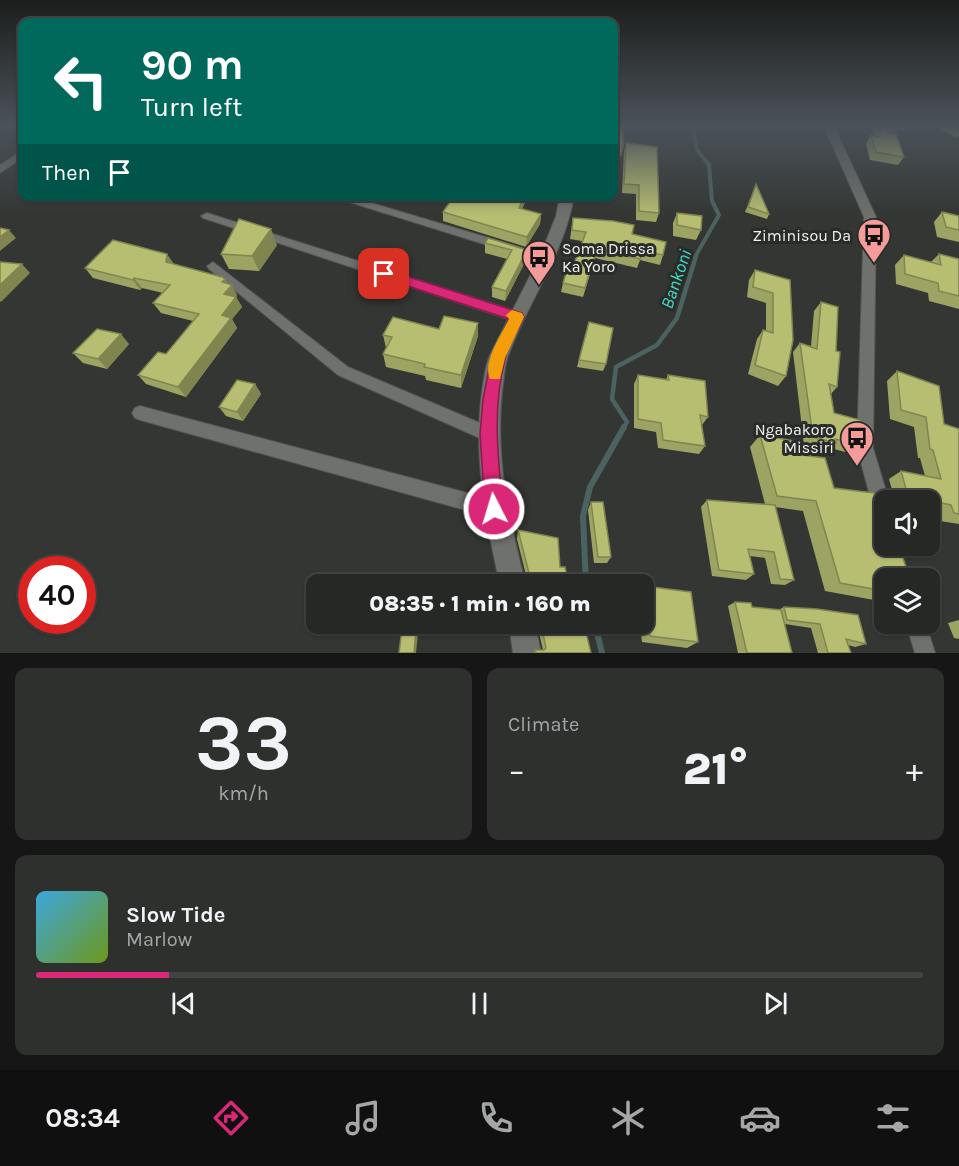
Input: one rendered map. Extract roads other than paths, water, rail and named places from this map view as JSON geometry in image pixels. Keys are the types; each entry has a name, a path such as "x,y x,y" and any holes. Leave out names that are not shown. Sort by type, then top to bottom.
{"street":[{"path":"843,156 870,217 864,448 877,490"},
{"path":"0,170 18,157"},
{"path":"352,201 545,259"},
{"path":"510,574 494,509 488,434 498,358 566,211 567,201"},
{"path":"207,216 517,317"},
{"path":"213,266 343,371 488,434"},
{"path":"140,413 494,509"},
{"path":"524,634 527,653"},
{"path":"919,634 925,653"}],"waterway":[{"name":"Bankoni","path":"695,257 719,215 712,201 709,165 702,156"},
{"name":"Bankoni","path":"623,429 627,422 612,399 616,367 657,345 677,318 696,256"},
{"name":"Bankoni","path":"586,574 583,516 590,487 624,427"},
{"name":"Bankoni","path":"597,634 602,653"}],"place":[{"name":"Ziminisou Da","path":"874,264"},
{"name":"Soma Drissa Ka Yoro","path":"539,286"},
{"name":"Ngabakoro Missiri","path":"857,467"}]}
